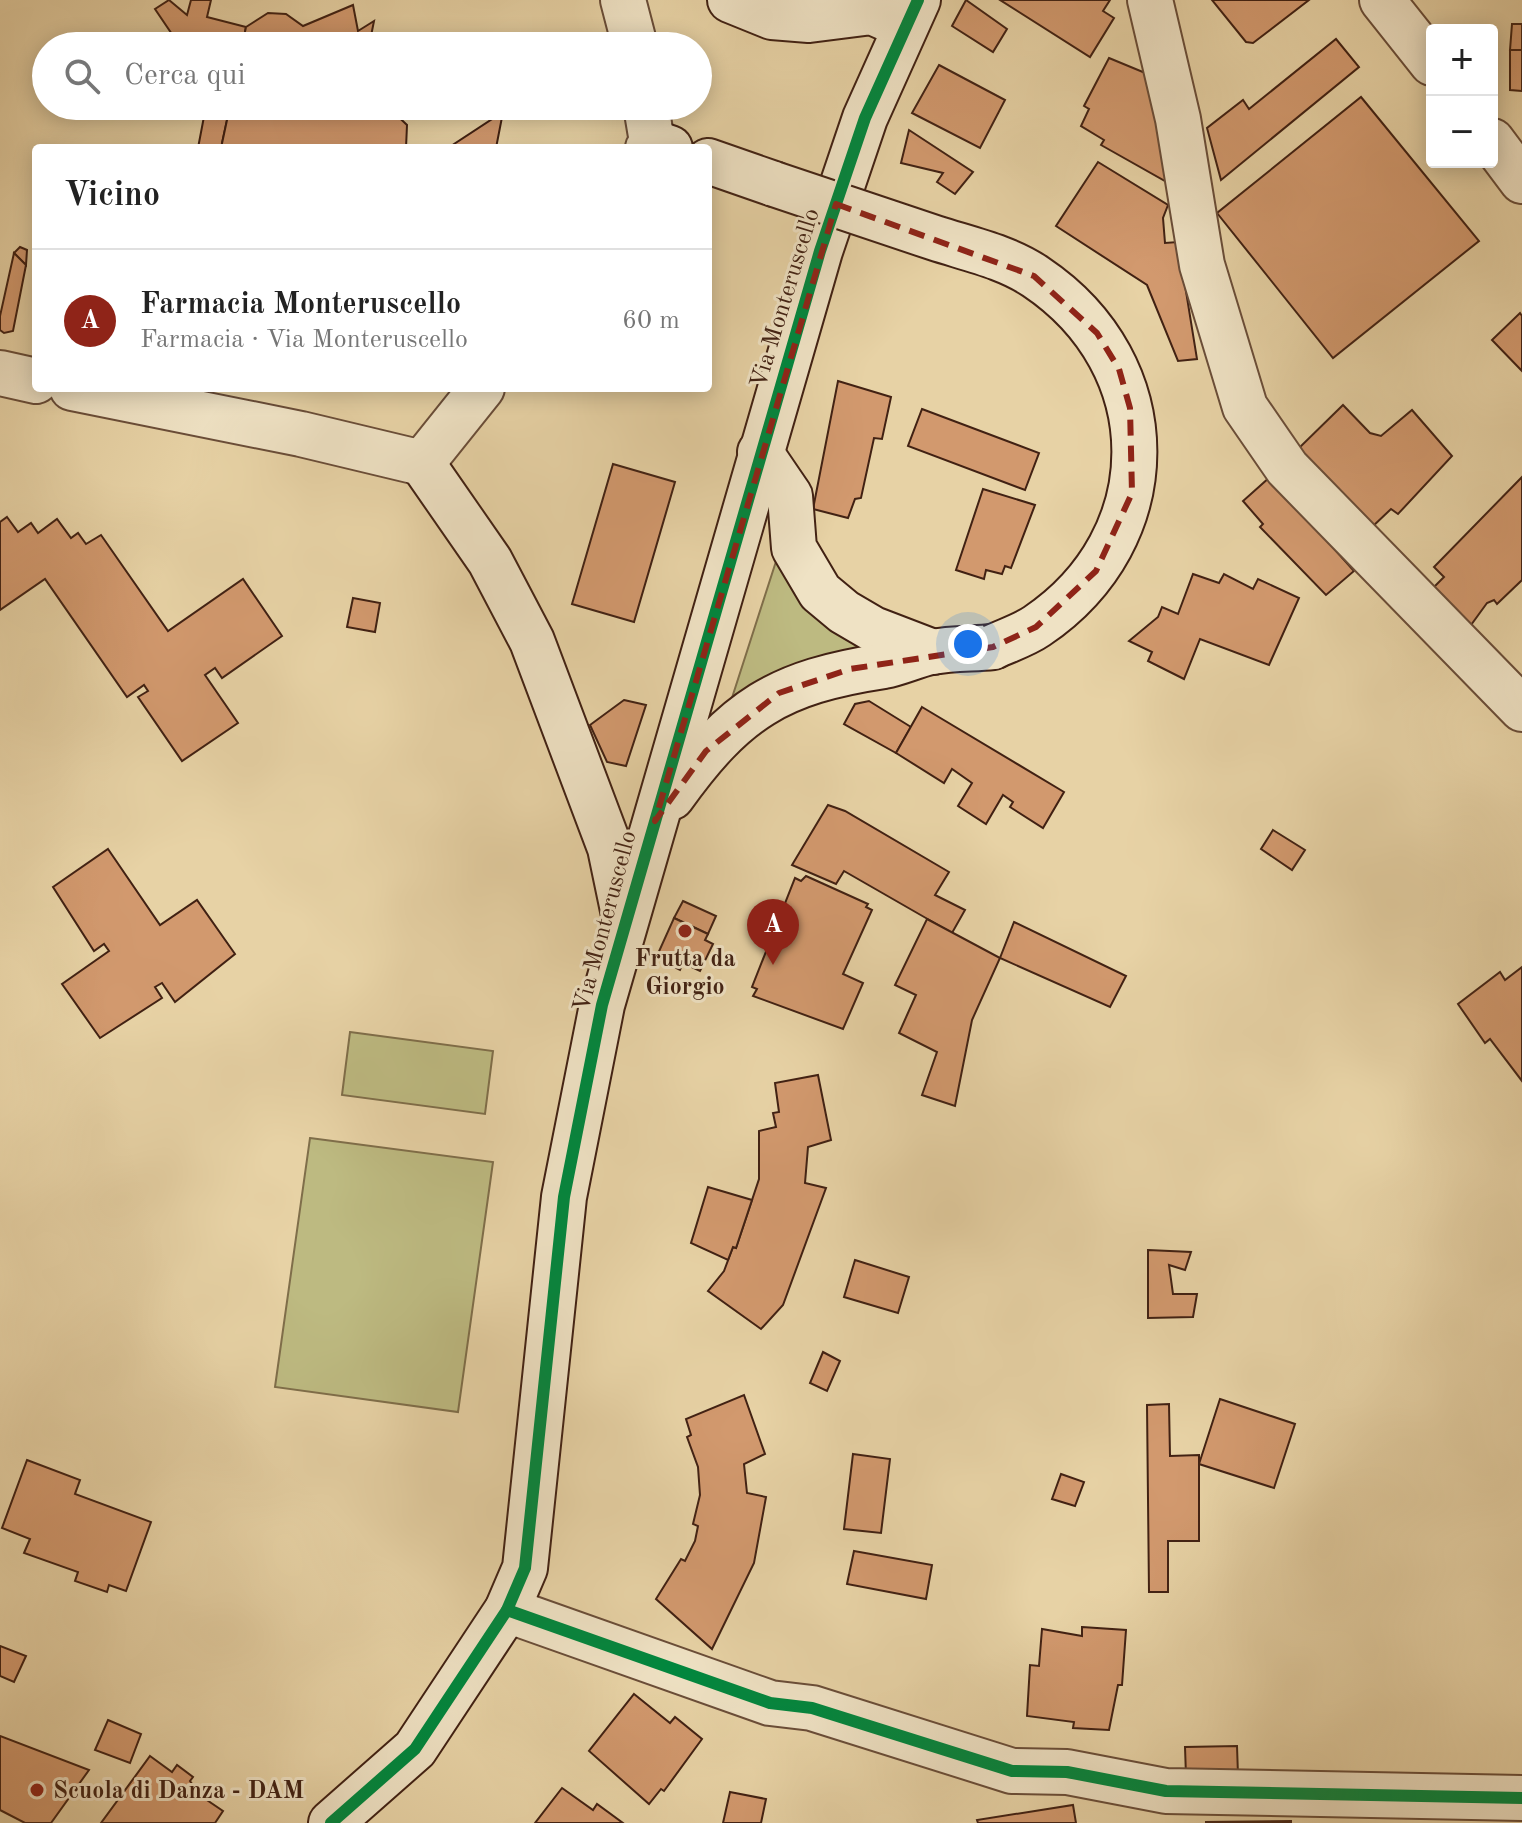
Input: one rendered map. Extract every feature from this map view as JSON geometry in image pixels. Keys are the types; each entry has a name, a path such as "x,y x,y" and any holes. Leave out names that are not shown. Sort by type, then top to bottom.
{"street":[{"path":"623,0 631,32"},
{"path":"730,0 772,17 809,20 872,12 911,13"},
{"path":"1150,0 1178,119 1202,265 1245,407 1287,468 1522,709"},
{"path":"1382,0 1426,55"},
{"name":"Via Monteruscello","path":"331,1823 415,1749 507,1610 525,1568 564,1197 602,1005 820,251 865,118 911,13"},
{"path":"1498,149 1522,181"},
{"path":"655,821 706,751 743,715 779,693 816,678 887,665 933,652 993,647 1036,627 1096,571 1117,535 1132,493 1136,450 1130,408 1119,369 1097,333 1067,301 1034,276 995,257 712,162"},
{"path":"0,373 32,380"},
{"path":"92,392 301,434 422,463 490,561 532,641 610,848 625,917"},
{"path":"422,463 479,392"},
{"path":"760,452 790,496 794,548 820,592 844,612 873,629 933,652"},
{"path":"507,1610 770,1703 812,1708 1012,1771 1067,1772 1166,1791 1522,1798"}],"highlighted area":[{"path":"836,204 1034,276 1097,333 1119,369 1130,408 1132,493 1096,571 1036,627 993,647 850,669 779,693 706,751 655,821"}],"shaded area":[{"path":"780,549 876,646 730,704"},
{"path":"350,1032 493,1051 485,1114 342,1095"},
{"path":"310,1138 493,1162 458,1412 275,1387"}],"building":[{"path":"169,0 187,15 191,0 211,0 207,17 246,27 245,32 171,32 155,9"},
{"path":"966,0 1007,29 993,52 952,26"},
{"path":"1000,0 1110,0 1103,11 1114,18 1090,57"},
{"path":"1212,0 1309,0 1253,43 1246,42"},
{"path":"353,5 358,31 374,21 372,32 245,32 246,27 268,13 286,14 303,26"},
{"path":"1512,24 1522,24 1522,50 1510,50"},
{"path":"1336,39 1359,67 1221,180 1207,128 1243,100 1249,109"},
{"path":"1510,50 1522,50 1522,91 1510,90"},
{"path":"1109,58 1155,77 1165,124 1165,181 1101,145 1104,140 1081,126 1089,109 1084,106"},
{"path":"939,65 1005,100 980,148 912,113"},
{"path":"1361,97 1479,241 1333,358 1217,213"},
{"path":"203,120 227,120 222,144 199,144"},
{"path":"227,120 402,120 407,125 406,144 222,144"},
{"path":"491,120 501,120 497,144 454,144"},
{"path":"909,130 973,172 955,194 937,182 943,173 901,163"},
{"path":"1098,162 1168,205 1163,218 1165,243 1178,242 1197,359 1178,361 1147,285 1056,226"},
{"path":"20,247 27,250 26,265 14,253"},
{"path":"14,253 26,265 13,331 4,333 0,330 0,316"},
{"path":"1520,313 1522,316 1522,371 1492,340"},
{"path":"838,381 891,397 882,439 874,438 861,498 855,499 848,518 813,509"},
{"path":"1343,405 1370,433 1381,436 1412,410 1452,456 1398,514 1391,509 1371,528 1299,448"},
{"path":"922,409 1039,453 1025,490 908,446"},
{"path":"613,464 675,482 634,622 572,604"},
{"path":"1270,477 1354,571 1326,595 1260,527 1263,524 1243,501"},
{"path":"1522,477 1522,580 1497,604 1494,600 1487,603 1471,625 1433,588 1444,577 1434,567"},
{"path":"983,489 1035,505 1011,568 1005,566 1002,574 986,570 984,579 956,570"},
{"path":"7,517 18,532 31,523 38,533 57,519 71,538 78,533 86,544 101,535 168,631 243,579 282,636 222,678 215,668 205,675 238,723 182,761 138,697 148,691 144,685 127,697 45,579 0,610 0,522"},
{"path":"1193,574 1219,583 1224,574 1253,589 1258,579 1299,598 1269,665 1200,639 1184,679 1148,661 1152,652 1129,641 1158,617 1162,607 1178,614"},
{"path":"353,598 380,603 375,632 347,627"},
{"path":"624,700 646,705 626,766 607,762 590,725"},
{"path":"869,701 911,727 896,753 844,724 855,704"},
{"path":"922,707 1064,792 1043,828 1010,807 1013,802 1003,795 986,824 958,806 972,783 952,769 944,783 896,753"},
{"path":"828,805 845,811 949,872 935,895 965,910 952,933 844,871 836,884 792,865"},
{"path":"1273,830 1305,850 1292,870 1261,849"},
{"path":"108,849 160,925 197,900 235,954 175,1002 162,983 155,987 162,998 100,1038 62,984 109,951 104,944 94,951 53,887"},
{"path":"806,876 868,904 866,907 872,910 843,974 863,983 843,1029 753,996 757,989 752,987 795,878 801,881"},
{"path":"683,901 716,916 708,934 674,918"},
{"path":"674,918 708,934 705,940 713,944 700,971 683,963 680,970 656,958"},
{"path":"927,919 1000,958 972,1020 955,1106 922,1095 937,1052 899,1033 916,995 895,985"},
{"path":"1014,922 1126,976 1110,1007 1000,958"},
{"path":"1522,967 1522,1081 1490,1039 1485,1043 1458,1004 1500,972 1505,980"},
{"path":"818,1075 831,1140 808,1147 805,1183 826,1188 783,1305 761,1329 708,1291 724,1271 733,1247 736,1248 759,1179 759,1131 776,1127 773,1113 779,1112 775,1083"},
{"path":"708,1187 752,1200 736,1248 733,1247 728,1260 691,1243"},
{"path":"1148,1250 1191,1252 1185,1270 1169,1265 1173,1294 1197,1294 1193,1317 1148,1318"},
{"path":"855,1260 909,1277 898,1313 844,1297"},
{"path":"823,1352 840,1361 827,1391 810,1383"},
{"path":"744,1395 765,1454 744,1464 747,1493 766,1497 754,1563 712,1649 656,1599 681,1559 685,1561 695,1541 698,1526 693,1524 700,1495 698,1467 687,1437 691,1435 686,1419"},
{"path":"1220,1399 1295,1424 1274,1488 1199,1464"},
{"path":"1169,1404 1170,1456 1199,1455 1199,1541 1168,1541 1168,1592 1149,1592 1147,1405"},
{"path":"853,1454 890,1459 881,1533 844,1529"},
{"path":"27,1460 80,1480 75,1494 151,1522 126,1591 109,1585 107,1592 75,1581 78,1572 24,1553 30,1539 2,1528"},
{"path":"1061,1474 1084,1482 1075,1506 1052,1499"},
{"path":"854,1551 932,1565 926,1599 847,1584"},
{"path":"1082,1627 1126,1630 1122,1685 1118,1685 1109,1730 1073,1728 1074,1722 1027,1716 1030,1665 1039,1666 1042,1629 1082,1636"},
{"path":"0,1646 26,1656 14,1682 0,1676"},
{"path":"634,1694 670,1723 675,1717 702,1739 664,1791 661,1789 649,1804 589,1751"},
{"path":"108,1720 141,1734 130,1763 95,1750"},
{"name":"Scuola di Danza - DAM","path":"0,1736 89,1770 51,1823 25,1823 0,1810"},
{"path":"1237,1746 1238,1775 1186,1776 1185,1747"},
{"path":"150,1756 172,1772 177,1765 193,1777 190,1781 201,1796 223,1811 215,1823 101,1823"},
{"path":"562,1788 593,1810 597,1804 623,1823 535,1823"},
{"path":"730,1792 766,1799 761,1823 723,1823"},
{"path":"1073,1805 1076,1823 978,1823 977,1820"},
{"path":"1206,1822 1291,1823 1206,1823"}],"cycle path":[{"path":"331,1823 415,1749 507,1610 525,1568 564,1197 602,1005 820,251 865,118 918,0"},
{"path":"507,1610 770,1703 812,1708 1012,1771 1067,1772 1166,1791 1522,1798"}],"place":[{"name":"Frutta da Giorgio","path":"685,931"},
{"name":"Farmacia Monteruscello","path":"773,965"},
{"name":"Scuola di Danza - DAM","path":"37,1790"}]}
